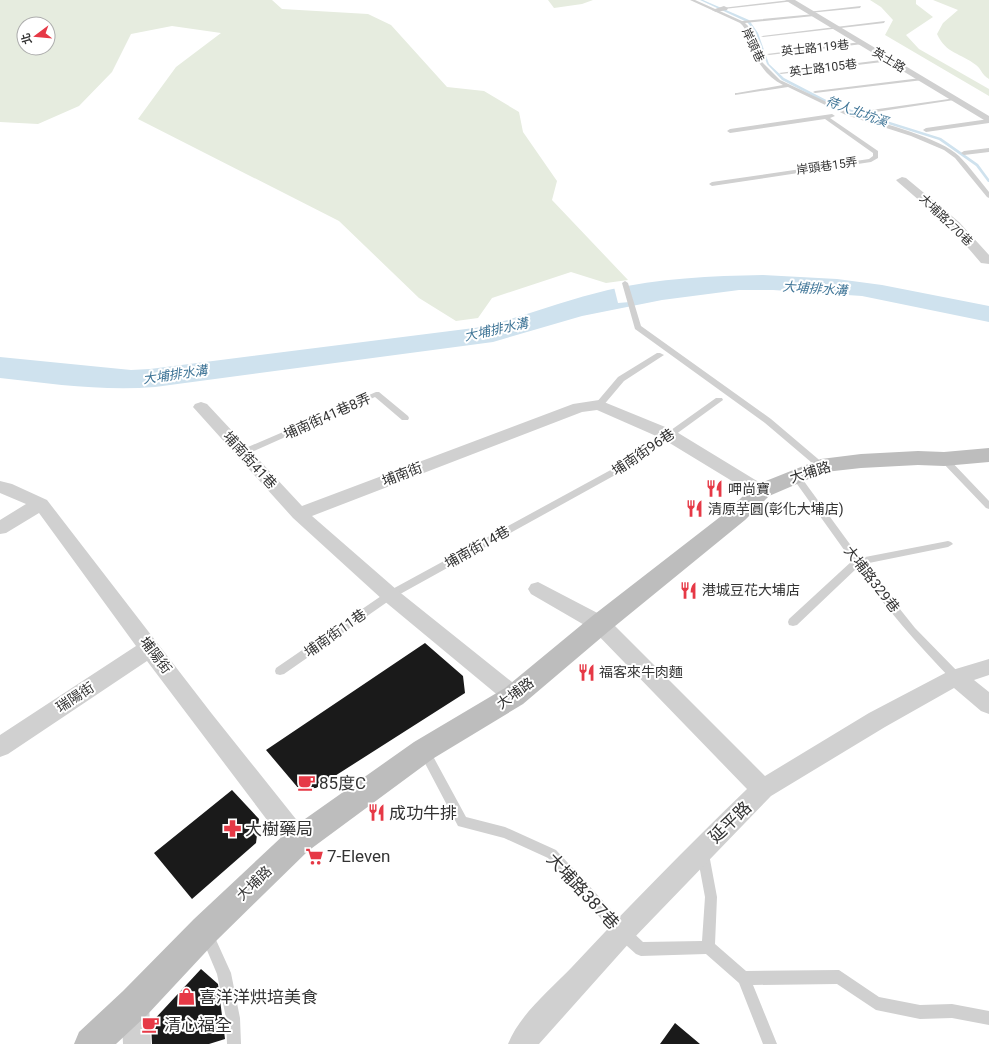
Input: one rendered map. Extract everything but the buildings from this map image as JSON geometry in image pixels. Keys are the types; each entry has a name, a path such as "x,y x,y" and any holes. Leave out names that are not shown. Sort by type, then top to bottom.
{"main road":[{"name":"大埔路","path":"91,1044 135,1002 205,930 298,841 424,750 514,696 600,624 737,515 761,491 795,475 821,466 861,461 918,458 944,459 989,455"}],"street":[{"name":"英士路","path":"791,1 989,120"},
{"name":"大埔路270巷","path":"902,180 955,225 986,260 989,260"},
{"name":"埔南街41巷","path":"201,406 299,514"},
{"name":"埔南街","path":"299,514 580,407 599,406 616,411 668,435 761,491"},
{"name":"埔陽街","path":"0,487 6,488 41,504 204,721 298,841"},
{"path":"0,528 41,504"},
{"path":"299,514 390,595 514,696"},
{"path":"538,589 600,624 763,789"},
{"name":"瑞陽街","path":"0,747 150,648"},
{"name":"延平路","path":"522,1044 539,1022 622,932 702,848 763,789 877,720 956,678 989,667"},
{"path":"956,678 989,705"},
{"path":"135,1002 137,1044"}],"lane":[{"name":"岸頭巷","path":"692,0 720,9 746,26 752,45 766,70 778,81 788,86"},
{"path":"720,9 791,1"},
{"path":"741,22 860,7"},
{"path":"763,36 884,22"},
{"name":"英士路119巷","path":"770,54 861,43"},
{"name":"英士路105巷","path":"781,73 889,60"},
{"path":"815,92 921,79"},
{"path":"737,94 788,86 848,114 935,143 957,157 982,181 989,196"},
{"path":"730,131 954,99"},
{"name":"岸頭巷15弄","path":"712,184 871,160 876,157 876,152 826,117"},
{"path":"926,130 989,120"},
{"path":"964,153 989,150"},
{"path":"626,283 638,327 768,421 821,466"},
{"path":"599,406 621,379 660,355"},
{"name":"埔南街41巷8弄","path":"244,452 376,394 405,418"},
{"name":"埔南街96巷","path":"564,499 632,462 719,400"},
{"path":"944,459 989,506"},
{"name":"大埔路329巷","path":"795,475 857,562 928,650 956,678"},
{"name":"埔南街14巷","path":"390,595 564,499"},
{"path":"793,622 857,562 948,544"},
{"name":"埔南街11巷","path":"280,671 390,595"},
{"name":"大埔路387巷","path":"424,750 462,822 505,833 552,854 622,932 641,949 708,947"},
{"path":"702,848 711,897 708,947 744,978 770,1044"},
{"path":"205,930 224,973 233,1018 234,1044"},
{"path":"744,978 839,976 876,1003 920,1012 952,1011 989,1018"}],"shaded area":[{"path":"0,0 272,0 282,9 368,14 391,25 447,87 484,91 519,112 523,132 557,181 552,200 628,280 606,283 571,272 492,298 478,318 456,321 419,298 339,221 138,119 176,67 221,33 172,26 131,34 112,72 79,106 38,124 0,122"},
{"path":"548,0 593,0 582,4 554,8"},
{"path":"870,0 916,0 916,4 933,17 906,35 919,49 989,89 989,96 885,35 893,20 881,7"},
{"path":"933,0 989,0 989,79 976,65 949,49 941,41 937,34 943,23 958,10"}],"water":[{"name":"大埔排水溝","path":"763,275 837,279 882,285 989,306 989,322 862,296 773,290 739,290 662,300 582,316 493,342 155,387 116,388 58,385 0,378 0,357 131,370 150,369 482,327 592,294 646,283 705,277"}],"pier":[{"path":"624,285 630,302 618,303 614,287"}],"waterway":[{"name":"待人北坑溪","path":"701,0 748,21 757,33 768,64 783,79 835,106 940,139 977,165 989,181"}],"place":[{"name":"呷尚寶","path":"715,489"},
{"name":"清原芋圓(彰化大埔店)","path":"695,509"},
{"name":"港城豆花大埔店","path":"689,590"},
{"name":"福客來牛肉麵","path":"586,672"},
{"name":"85度C","path":"306,783"},
{"name":"成功牛排","path":"376,813"},
{"name":"大樹藥局","path":"232,829"},
{"name":"7-Eleven","path":"314,856"},
{"name":"喜洋洋烘培美食","path":"186,997"},
{"name":"清心福全","path":"151,1025"}]}
